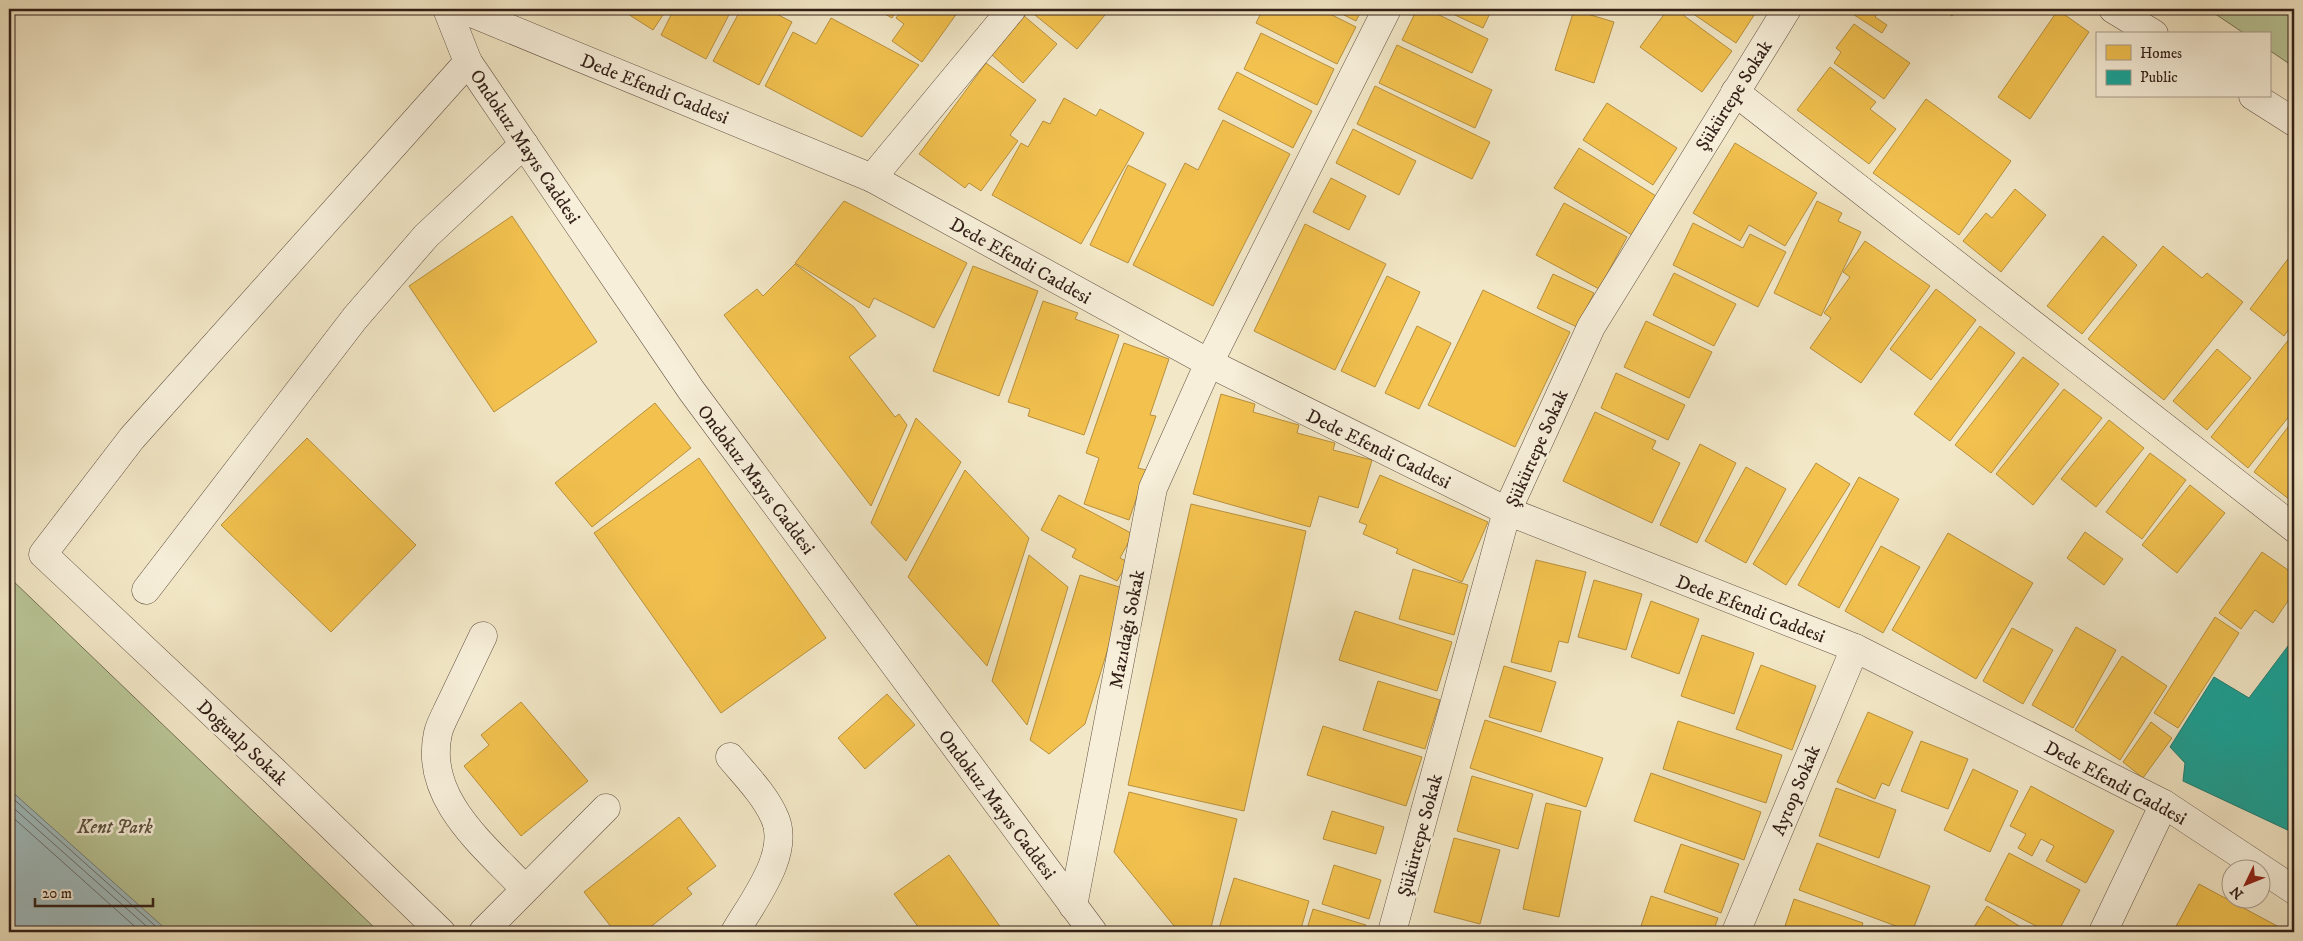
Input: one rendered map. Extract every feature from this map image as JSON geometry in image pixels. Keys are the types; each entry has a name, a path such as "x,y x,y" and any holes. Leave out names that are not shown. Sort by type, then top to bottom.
{"street":[{"name":"Ondokuz Mayıs Caddesi","path":"447,9 468,62 691,390 1093,932"},
{"name":"Dede Efendi Caddesi","path":"462,9 872,178 1209,363 1507,511 1855,648 2164,804 2294,890"},
{"path":"872,178 1012,9"},
{"name":"Mazıdağı Sokak","path":"1073,906 1152,488 1209,363 1387,9"},
{"name":"Şükürtepe Sokak","path":"1392,932 1507,511 1591,326 1787,9"},
{"path":"2125,12 2151,32"},
{"name":"Doğualp Sokak","path":"441,932 281,778 42,554 132,438 468,62"},
{"path":"1735,92 2294,528"},
{"path":"2256,98 2294,122"},
{"path":"146,590 355,318 426,236 524,144"},
{"path":"482,636 438,732 436,756 440,780 448,802 462,822 525,889"},
{"name":"Aytop Sokak","path":"1736,932 1855,648"},
{"path":"730,757 766,802 775,817 779,834 778,850 773,866 735,932"},
{"path":"2103,932 2164,804"},
{"path":"483,932 606,808"}],"green space":[{"path":"2208,9 2294,9 2294,67 2270,51 2270,32 2242,32"},
{"name":"Kent Park","path":"9,577 379,932 9,932"}],"water":[{"path":"9,789 169,932 9,932"}],"building: Homes":[{"path":"620,9 667,9 653,30"},
{"path":"674,9 732,9 706,59 661,35"},
{"path":"741,9 767,9 792,22 759,85 713,61"},
{"path":"876,9 897,9 892,18"},
{"path":"903,9 960,9 922,62 892,41 904,24 896,18"},
{"path":"1031,9 1109,10 1077,49 1030,11"},
{"path":"1263,9 1320,9 1356,27 1337,64 1256,23"},
{"path":"1332,9 1362,9 1356,21"},
{"path":"1417,9 1427,9 1488,39 1472,73 1402,40"},
{"path":"1442,9 1492,9 1483,28"},
{"path":"1668,9 1675,9 1732,51 1702,92 1640,47"},
{"path":"1686,9 1758,9 1736,43"},
{"path":"1845,9 1880,9 1875,17 1887,25 1882,33"},
{"path":"1941,9 1957,9 1952,16"},
{"path":"1574,10 1614,22 1594,83 1555,70"},
{"path":"2058,10 2089,32 2030,119 1998,97"},
{"path":"1023,15 1057,44 1023,83 990,53"},
{"path":"831,18 919,65 862,137 765,86 793,32 816,44"},
{"path":"1854,24 1910,63 1884,99 1834,63 1841,52 1836,48"},
{"path":"1261,33 1334,69 1317,105 1244,69"},
{"path":"1397,45 1492,90 1475,128 1379,83"},
{"path":"986,63 1036,100 1010,135 1018,141 981,191 969,183 965,188 919,154"},
{"path":"1830,67 1876,102 1870,109 1896,129 1869,164 1797,110"},
{"path":"1237,72 1312,111 1293,148 1218,109"},
{"path":"1375,86 1490,142 1472,179 1357,124"},
{"path":"1064,98 1096,116 1100,109 1144,133 1081,244 992,195 1021,143 1028,147 1043,121 1050,124"},
{"path":"1926,99 2011,161 1959,235 1873,173"},
{"path":"1607,103 1677,148 1653,185 1583,140"},
{"path":"1223,120 1290,154 1213,306 1133,265 1185,163 1198,170"},
{"path":"1353,129 1416,161 1399,195 1336,163"},
{"path":"1735,143 1817,193 1785,246 1749,225 1740,241 1693,213"},
{"path":"1579,148 1656,196 1632,235 1554,188"},
{"path":"1128,165 1166,184 1128,263 1090,245"},
{"path":"1331,178 1366,196 1349,230 1313,212"},
{"path":"2015,189 2046,215 2001,272 1963,241 1986,213 1992,218"},
{"path":"844,201 967,263 934,328 874,298 869,308 795,263"},
{"path":"1817,201 1842,213 1838,221 1861,232 1821,316 1774,293"},
{"path":"1564,203 1627,237 1599,289 1536,255"},
{"path":"512,216 597,342 494,412 409,286"},
{"path":"1693,223 1743,248 1750,234 1786,252 1758,307 1673,265"},
{"path":"1305,224 1386,264 1335,370 1254,331"},
{"path":"2103,236 2137,265 2082,334 2047,306"},
{"path":"1865,241 1930,286 1861,383 1810,348 1831,318 1824,313 1850,277 1843,272"},
{"path":"2163,246 2202,278 2207,273 2243,302 2164,400 2088,339"},
{"path":"2294,251 2294,322 2284,336 2250,309"},
{"path":"795,264 854,307 876,336 849,357 895,417 899,414 907,425 871,506 724,315 757,289 763,296"},
{"path":"973,266 1038,291 999,396 933,371"},
{"path":"1674,273 1736,304 1714,346 1653,315"},
{"path":"1553,274 1594,293 1577,327 1537,308"},
{"path":"1387,276 1420,292 1375,387 1341,371"},
{"path":"1936,289 1976,320 1931,380 1890,349"},
{"path":"1483,290 1570,332 1515,447 1428,405"},
{"path":"1043,301 1078,313 1075,319 1119,335 1084,435 1028,416 1030,409 1008,402"},
{"path":"1646,321 1712,352 1689,398 1624,367"},
{"path":"1417,326 1451,343 1419,409 1385,393"},
{"path":"1980,326 2015,353 1950,441 1914,414"},
{"path":"2290,338 2294,341 2294,410 2248,468 2211,437"},
{"path":"1124,343 1169,359 1150,415 1156,416 1138,468 1146,470 1129,520 1084,504 1099,458 1086,453"},
{"path":"2217,349 2251,378 2207,430 2173,401"},
{"path":"2023,357 2059,384 1991,473 1955,445"},
{"path":"1616,373 1685,405 1668,440 1601,408"},
{"path":"2064,389 2102,418 2033,505 1996,474"},
{"path":"1221,394 1255,404 1253,412 1299,425 1297,433 1335,443 1333,450 1372,460 1358,508 1319,496 1310,527 1193,494"},
{"path":"655,403 691,448 592,527 555,483"},
{"path":"1595,412 1656,441 1652,449 1680,463 1652,523 1563,481"},
{"path":"916,418 961,462 906,561 871,523"},
{"path":"2294,419 2294,503 2254,472"},
{"path":"2109,420 2144,448 2096,507 2061,479"},
{"path":"307,438 416,545 331,632 221,525"},
{"path":"1700,444 1736,463 1697,543 1660,525"},
{"path":"2150,453 2186,480 2142,539 2106,512"},
{"path":"699,458 826,638 721,713 594,533"},
{"path":"1816,463 1850,484 1786,585 1753,564"},
{"path":"1746,467 1786,489 1746,563 1705,541"},
{"path":"965,470 1029,538 987,666 908,577"},
{"path":"1380,475 1488,522 1462,582 1396,553 1398,549 1363,534 1367,525 1359,522"},
{"path":"1859,477 1899,499 1839,608 1798,585"},
{"path":"2190,485 2225,513 2177,573 2142,545"},
{"path":"1059,495 1133,534 1120,558 1128,562 1117,581 1072,557 1076,549 1041,530"},
{"path":"1191,504 1306,531 1244,811 1128,785"},
{"path":"2085,532 2123,559 2104,585 2067,558"},
{"path":"1948,533 2033,583 1976,679 1892,630"},
{"path":"1881,546 1920,567 1883,633 1845,611"},
{"path":"2262,552 2294,574 2294,592 2273,623 2255,610 2241,629 2219,613"},
{"path":"1029,555 1068,587 1027,725 992,681"},
{"path":"1536,560 1586,572 1568,643 1559,641 1551,672 1511,662"},
{"path":"1413,569 1468,585 1454,635 1399,619"},
{"path":"1080,575 1126,589 1085,724 1049,754 1030,740"},
{"path":"1594,580 1642,594 1626,650 1578,637"},
{"path":"1651,601 1699,619 1679,674 1631,657"},
{"path":"1355,611 1452,642 1437,691 1339,660"},
{"path":"2215,617 2239,633 2178,728 2154,713"},
{"path":"2076,627 2116,650 2073,728 2032,705"},
{"path":"2012,628 2053,650 2023,704 1983,681"},
{"path":"1702,635 1754,653 1734,714 1681,696"},
{"path":"2122,656 2167,686 2120,760 2075,730"},
{"path":"1761,665 1816,686 1792,750 1736,729"},
{"path":"1504,666 1556,682 1541,732 1489,717"},
{"path":"1378,681 1440,700 1425,749 1363,730"},
{"path":"887,694 915,725 865,769 838,738"},
{"path":"521,702 588,781 521,836 464,766 489,745 481,735"},
{"path":"1868,712 1913,732 1889,786 1882,783 1875,799 1837,782"},
{"path":"1485,720 1603,758 1586,807 1470,768"},
{"path":"1678,721 1782,755 1766,803 1663,769"},
{"path":"2151,722 2172,738 2143,778 2123,762"},
{"path":"1323,726 1422,757 1406,806 1307,775"},
{"path":"1921,741 1968,759 1948,809 1901,791"},
{"path":"1973,769 2018,791 1990,852 1944,830"},
{"path":"1651,773 1761,812 1744,860 1634,821"},
{"path":"1472,776 1533,794 1518,849 1457,831"},
{"path":"2031,786 2114,831 2086,883 2046,861 2054,846 2041,839 2032,856 2018,848 2026,834 2010,826"},
{"path":"1836,788 1896,810 1879,858 1819,836"},
{"path":"1129,792 1237,819 1210,932 1179,932 1114,852"},
{"path":"1546,803 1581,811 1559,917 1523,909"},
{"path":"1332,811 1384,827 1376,854 1323,839"},
{"path":"679,817 716,866 687,888 692,894 644,932 615,932 584,892"},
{"path":"1454,838 1500,850 1480,924 1434,912"},
{"path":"1817,843 1930,886 1912,932 1799,890"},
{"path":"1681,844 1739,864 1721,913 1664,892"},
{"path":"2009,853 2080,890 2058,932 2048,932 1985,900"},
{"path":"949,855 1004,932 922,932 894,894"},
{"path":"1334,865 1381,880 1369,919 1322,904"},
{"path":"1234,878 1309,901 1300,932 1218,932"},
{"path":"2199,884 2220,895 2220,908 2244,908 2279,927 2276,932 2173,932"},
{"path":"1651,896 1718,918 1713,932 1639,932"},
{"path":"1794,899 1863,923 1860,932 1783,932"},
{"path":"1987,906 2029,932 1971,932"},
{"path":"1313,909 1366,925 1364,932 1306,932"}],"building: Public":[{"path":"2294,638 2294,833 2183,781 2185,763 2170,747 2214,677 2249,698"}]}
